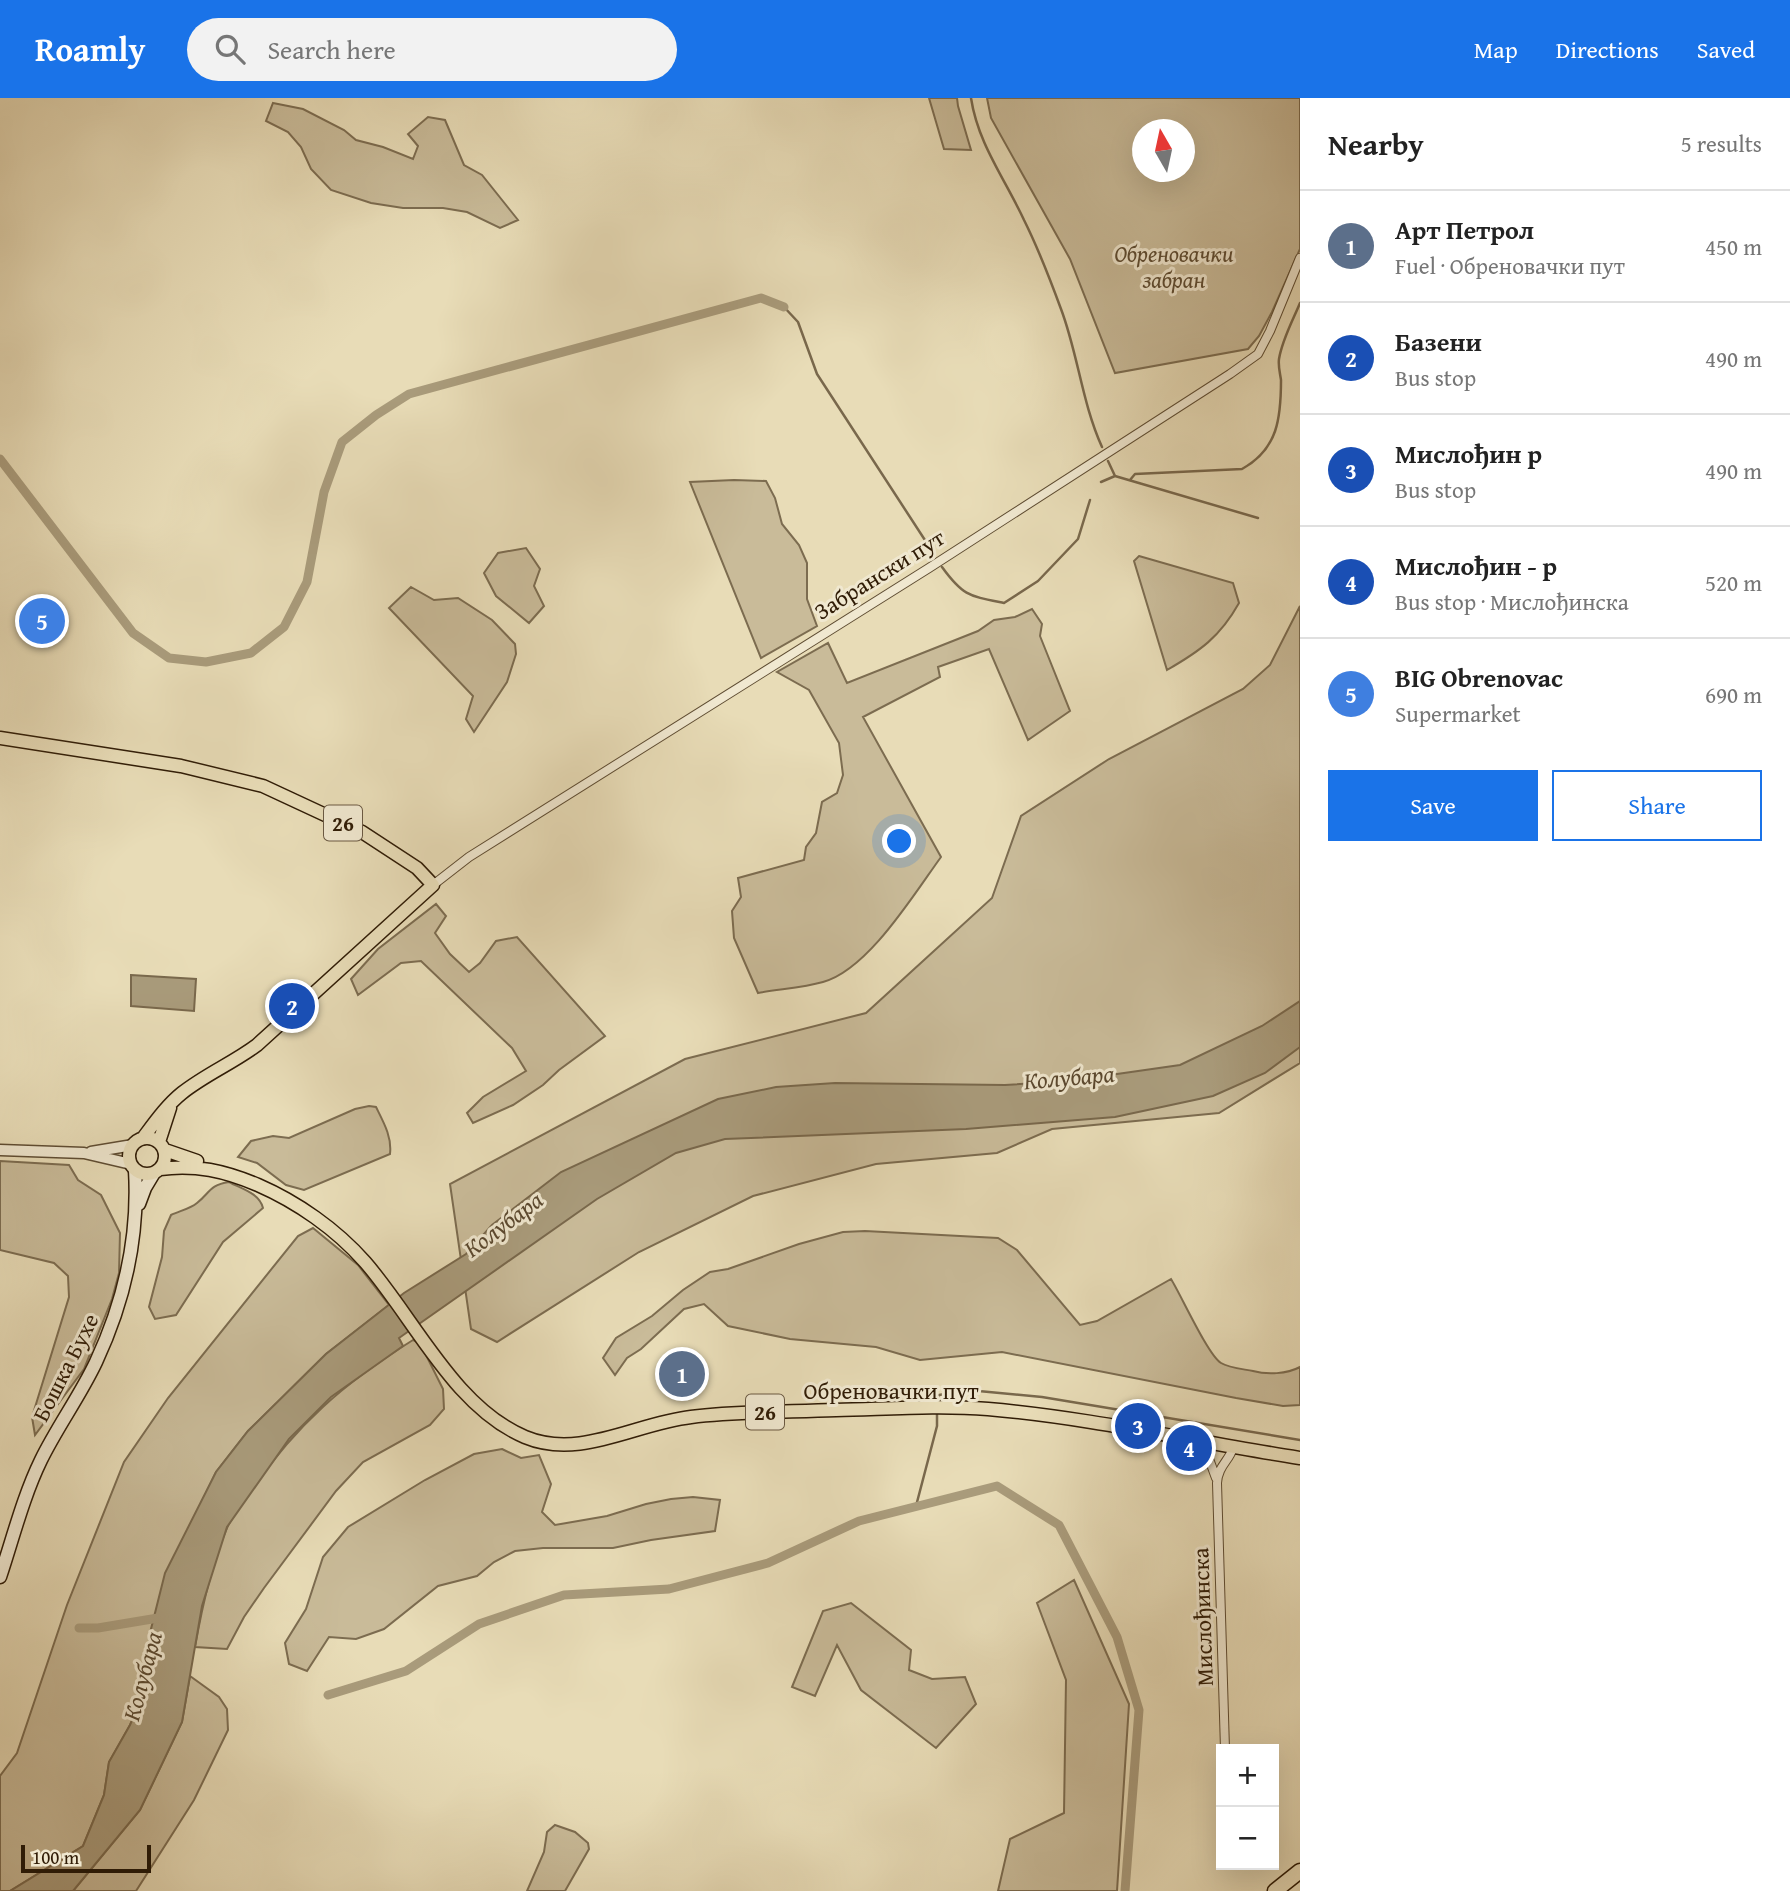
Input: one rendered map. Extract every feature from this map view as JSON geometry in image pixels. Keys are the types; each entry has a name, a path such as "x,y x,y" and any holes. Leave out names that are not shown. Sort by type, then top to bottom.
{"highway":[{"path":"1275,1891 1300,1871"}],"main road":[{"name":"26","path":"0,737 181,766 262,786 362,832 417,869 433,885"},
{"path":"133,1167 129,1154 171,1104 189,1088 257,1045 433,885"},
{"path":"157,1171 165,1158 162,1146 171,1104"},
{"name":"26","path":"138,1142 152,1139 217,1170"},
{"name":"26","path":"133,1167 146,1174 187,1166 217,1170"},
{"name":"Бошка Бухе","path":"0,1577 39,1464 96,1363 114,1317 129,1266 136,1211 133,1167"},
{"name":"Обреновачки пут","path":"217,1170 265,1188 307,1212 343,1240 376,1275 459,1387 482,1412 506,1428 535,1441 554,1444 593,1441 655,1424 732,1413 945,1408 988,1409 1047,1416 1300,1458"},
{"name":"Бошка Бухе","path":"136,1211 145,1188 157,1171"}],"street":[{"name":"Забрански пут","path":"433,885 481,850 938,562 1258,354 1300,258"},
{"path":"0,1150 84,1153 138,1142"},
{"path":"84,1153 133,1167"},
{"name":"Мислођинска","path":"1191,1441 1209,1459 1217,1483"},
{"name":"Мислођинска","path":"1226,1744 1217,1483 1220,1468 1233,1448"}],"green space":[{"path":"929,98 957,98 971,150 944,149"},
{"name":"Обреновачки забран","path":"987,98 1300,98 1300,249 1272,312 1259,336 1248,349 1115,373 1070,259 991,118"},
{"path":"273,103 303,109 344,130 356,140 413,159 418,146 408,134 428,117 445,120 464,165 482,175 518,220 500,228 467,212 371,203 331,190 311,169 301,147 288,132 266,121"},
{"path":"766,481 775,498 782,524 799,545 807,563 807,599 817,626 761,658 690,482"},
{"path":"526,548 540,569 534,586 544,606 529,623 496,596 484,573 498,553"},
{"path":"1139,556 1233,583 1239,603 1217,634 1167,670 1134,561"},
{"path":"411,587 434,600 458,598 492,620 515,644 516,654 507,682 474,732 466,719 473,696 389,608"},
{"path":"1300,606 1300,1063 1219,1113 1052,1129 997,1153 876,1164 753,1196 639,1252 497,1342 471,1329 450,1184 685,1059 866,1013 992,898 1021,816 1109,759 1243,689 1270,665"},
{"path":"1032,609 1042,624 1040,636 1070,711 1028,740 989,649 938,667 940,677 863,717 941,857 889,929 857,963 840,975 823,982 758,993 734,938 732,911 741,897 738,878 804,860 806,847 816,833 822,802 837,793 843,775 839,743 809,690 777,672 828,643 847,683 978,631 994,620 1015,617"},
{"path":"436,904 446,916 435,933 450,954 469,972 480,963 496,941 517,937 605,1036 513,1105 473,1123 467,1113 483,1097 526,1071 512,1048 421,961 401,963 358,995 351,979 378,949"},
{"path":"376,1107 384,1124 389,1136 390,1154 304,1190 286,1185 257,1163 238,1157 251,1141 273,1136 289,1138 355,1109"},
{"path":"0,1161 69,1165 78,1180 101,1195 120,1233 119,1273 112,1299 84,1369 35,1435 32,1417 69,1297 68,1276 54,1263 0,1250"},
{"path":"229,1182 254,1195 263,1208 223,1242 176,1315 155,1319 149,1307 162,1257 164,1231 171,1215 194,1205 214,1187"},
{"path":"313,1228 358,1265 389,1305 326,1354 248,1431 216,1472 194,1518 150,1633 148,1685 109,1762 104,1795 83,1846 10,1891 0,1891 0,1776 17,1753 67,1605 124,1462 168,1398 298,1236"},
{"path":"843,1232 998,1238 1017,1250 1080,1325 1097,1321 1171,1279 1202,1337 1221,1363 1264,1373 1283,1372 1300,1367 1300,1405 1283,1406 1236,1398 1002,1352 920,1360 876,1347 790,1339 728,1326 704,1304 684,1309 641,1349 627,1358 615,1375 603,1358 616,1338 652,1316 710,1272 728,1269"},
{"path":"413,1340 422,1347 443,1389 444,1409 430,1425 363,1462 336,1491 264,1588 227,1649 195,1647 221,1542 229,1524 267,1468 304,1426 343,1389"},
{"path":"502,1449 521,1458 539,1455 551,1484 542,1512 555,1525 607,1516 646,1504 693,1497 720,1500 715,1531 613,1548 543,1548 515,1551 494,1562 477,1576 438,1586 384,1629 356,1639 329,1637 307,1671 289,1664 285,1643 306,1609 323,1557 348,1527 474,1454"},
{"path":"1074,1580 1129,1704 1117,1891 998,1891 1010,1839 1064,1813 1066,1680 1037,1603"},
{"path":"851,1603 911,1650 909,1670 932,1679 965,1677 976,1704 936,1748 861,1690 837,1645 815,1696 792,1687 823,1611"},
{"path":"190,1676 219,1697 227,1709 228,1730 194,1800 136,1891 73,1891 140,1810 182,1722"},
{"path":"555,1825 575,1832 588,1843 589,1849 565,1891 527,1891 544,1852 547,1832"}],"water":[{"path":"131,975 196,979 194,1011 131,1006"},
{"name":"Колубара","path":"1300,1001 1300,1047 1265,1073 1213,1096 1115,1117 966,1129 725,1139 676,1153 597,1199 399,1338 403,1346 331,1397 289,1439 227,1527 202,1606 182,1722 140,1810 73,1891 10,1891 83,1846 104,1795 109,1762 148,1685 150,1633 165,1573 216,1472 248,1431 326,1354 404,1293 466,1254 492,1225 561,1172 718,1099 776,1087 835,1083 1005,1085 1068,1081 1180,1065 1262,1026"}],"waterway":[{"path":"971,98 986,146 1029,231 1057,298 1102,447"},
{"path":"0,459 133,633 169,658 206,662 251,653 284,627 307,582 324,492 342,442 376,415 409,394 761,298 784,307"},
{"path":"1130,480 1135,474 1242,469 1263,452 1278,420 1281,394 1280,352 1300,303"},
{"path":"784,307 798,322 817,374 934,554"},
{"path":"1108,461 1115,476"},
{"path":"1101,482 1115,476 1258,518"},
{"path":"942,567 956,584 968,593 1004,603 1038,581 1078,539 1090,500"},
{"path":"936,1403 939,1395 968,1390 1042,1397 1300,1440"},
{"path":"916,1506 937,1426 937,1413"},
{"path":"328,1695 406,1671 479,1624 564,1595 669,1589 768,1563 859,1521 997,1486 1059,1525 1117,1637 1139,1710 1125,1891"},
{"name":"Колубара","path":"79,1628 98,1628 164,1617"}],"place":[{"name":"BIG Obrenovac","path":"42,621"},
{"name":"Базени","path":"292,1006"},
{"name":"Арт Петрол","path":"682,1374"},
{"name":"Мислођин р","path":"1138,1426"},
{"name":"Мислођин - р","path":"1189,1448"}]}
